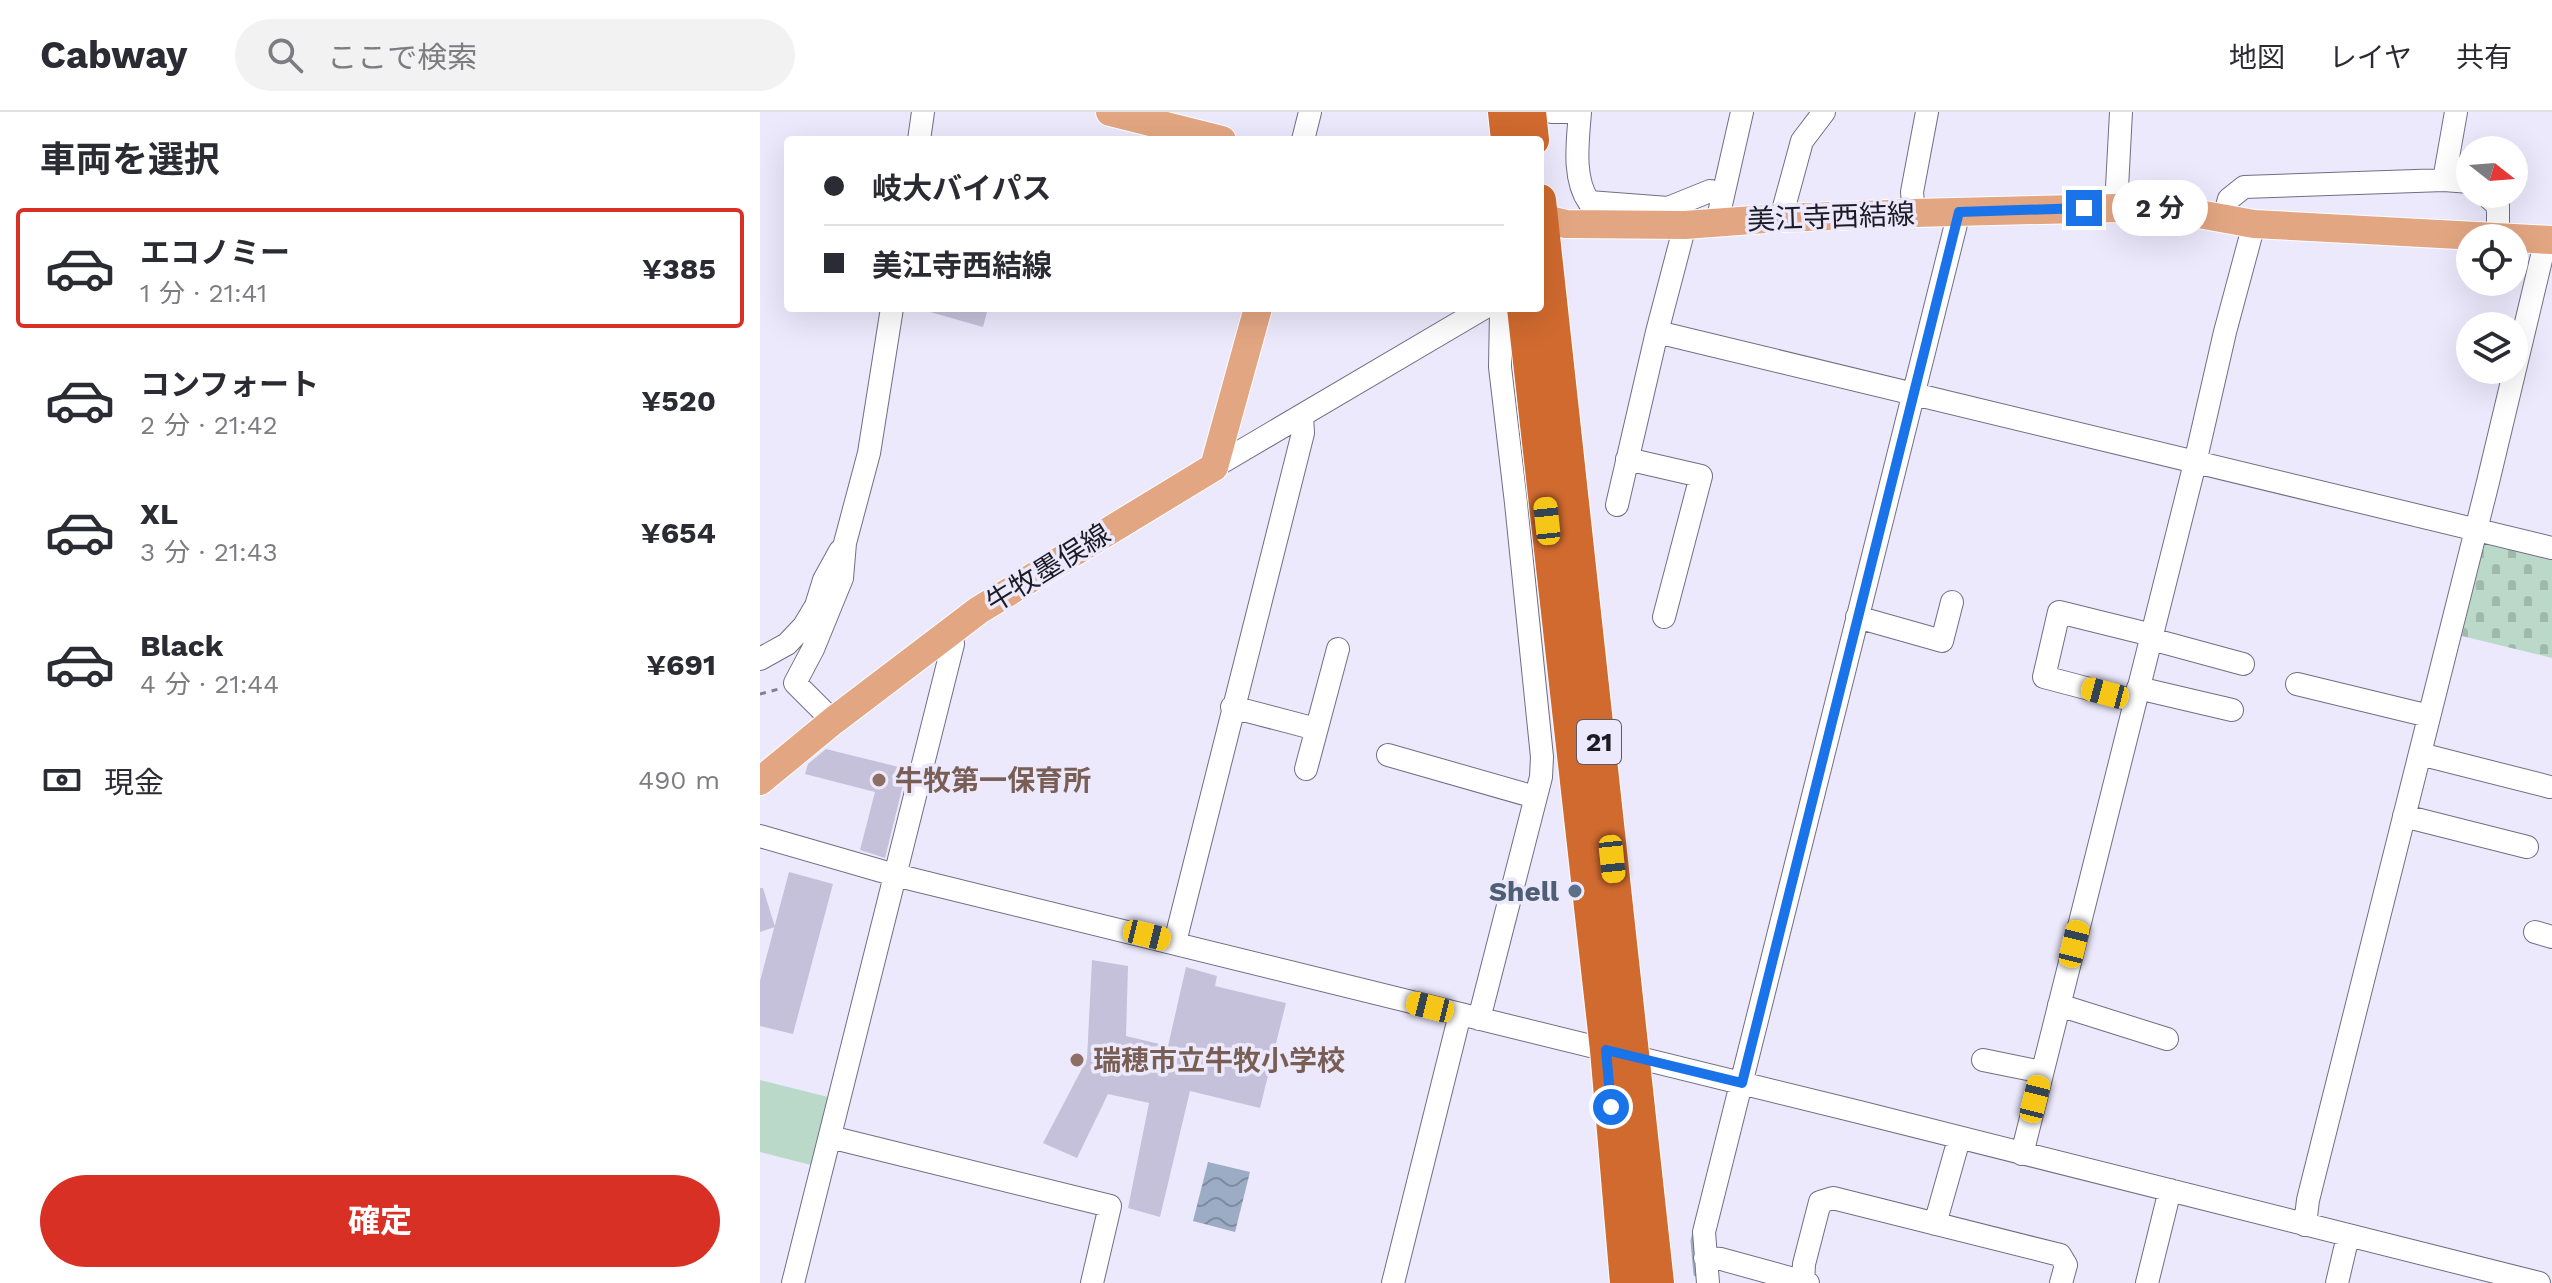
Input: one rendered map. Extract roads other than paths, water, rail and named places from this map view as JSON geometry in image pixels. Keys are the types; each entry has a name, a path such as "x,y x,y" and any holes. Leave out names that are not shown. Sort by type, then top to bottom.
{"highway":[{"path":"1504,112 1507,136"},
{"path":"1530,112 1533,136"},
{"name":"21","path":"1544,244 1620,1054 1620,1278"},
{"name":"21","path":"1524,312 1620,1054 1658,1283"}],"main road":[{"path":"1110,112 1206,136"},
{"name":"美江寺西結線","path":"1544,213 1566,224 1685,225 1720,208 1781,218 2160,207 2254,224 2456,233"},
{"name":"美江寺西結線","path":"2528,238 2549,240"},
{"path":"1214,467 1257,312"},
{"name":"牛牧墨俣線","path":"760,781 833,721 991,603 1214,467"}],"street":[{"path":"920,136 923,112"},
{"path":"1304,136 1310,112"},
{"path":"1552,112 1569,112"},
{"path":"1580,112 1579,169 1582,193 1589,202 1668,208 1710,191 1720,208"},
{"path":"1720,208 1742,112"},
{"path":"1781,218 1802,141 1824,112"},
{"path":"1914,213 1912,192 1927,112"},
{"path":"2116,207 2121,112"},
{"path":"2444,180 2456,112"},
{"path":"2224,217 2229,199 2244,187 2456,181"},
{"path":"1708,1283 1704,1232 1959,212"},
{"path":"2022,1154 2254,224"},
{"path":"1617,505 1685,225"},
{"path":"2305,1225 2308,1200 2549,240"},
{"path":"833,721 795,683 813,649 842,578 845,543 869,453 891,312"},
{"path":"1214,467 1477,312"},
{"path":"1393,1283 1541,777 1542,757 1500,367 1501,312"},
{"path":"1657,332 2552,548"},
{"path":"1175,942 1303,433 1302,416"},
{"path":"1627,459 1701,476 1664,617"},
{"path":"760,659 787,644 804,626 816,606 824,580 845,543"},
{"path":"1857,617 1942,641 1952,602"},
{"path":"2232,710 2044,677 2059,612 2243,664"},
{"path":"793,1283 953,644 950,632"},
{"path":"1306,769 1338,649"},
{"path":"2297,684 2429,716"},
{"path":"1232,707 1316,729"},
{"path":"1394,753 1535,797"},
{"path":"2420,754 2550,787"},
{"path":"2404,816 2527,847"},
{"path":"760,836 895,875 1175,942 2533,1282"},
{"path":"2059,1005 2167,1039"},
{"path":"1983,1060 2042,1072"},
{"path":"830,1137 1110,1206 1092,1283"},
{"path":"1935,1224 1959,1139"},
{"path":"2147,1283 2170,1190"},
{"path":"1705,1258 1721,1259 1805,1283 1804,1264 1820,1202 1833,1198 2060,1255 2066,1265 2061,1283"},
{"path":"2337,1283 2348,1236"}],"water":[{"path":"1208,1162 1250,1172 1235,1232 1193,1221"}],"waterway":[{"path":"1695,1232 1696,1274"}],"place":[{"name":"牛牧第一保育所","path":"879,780"},
{"name":"Shell","path":"1575,891"},
{"name":"瑞穂市立牛牧小学校","path":"1077,1060"}]}
